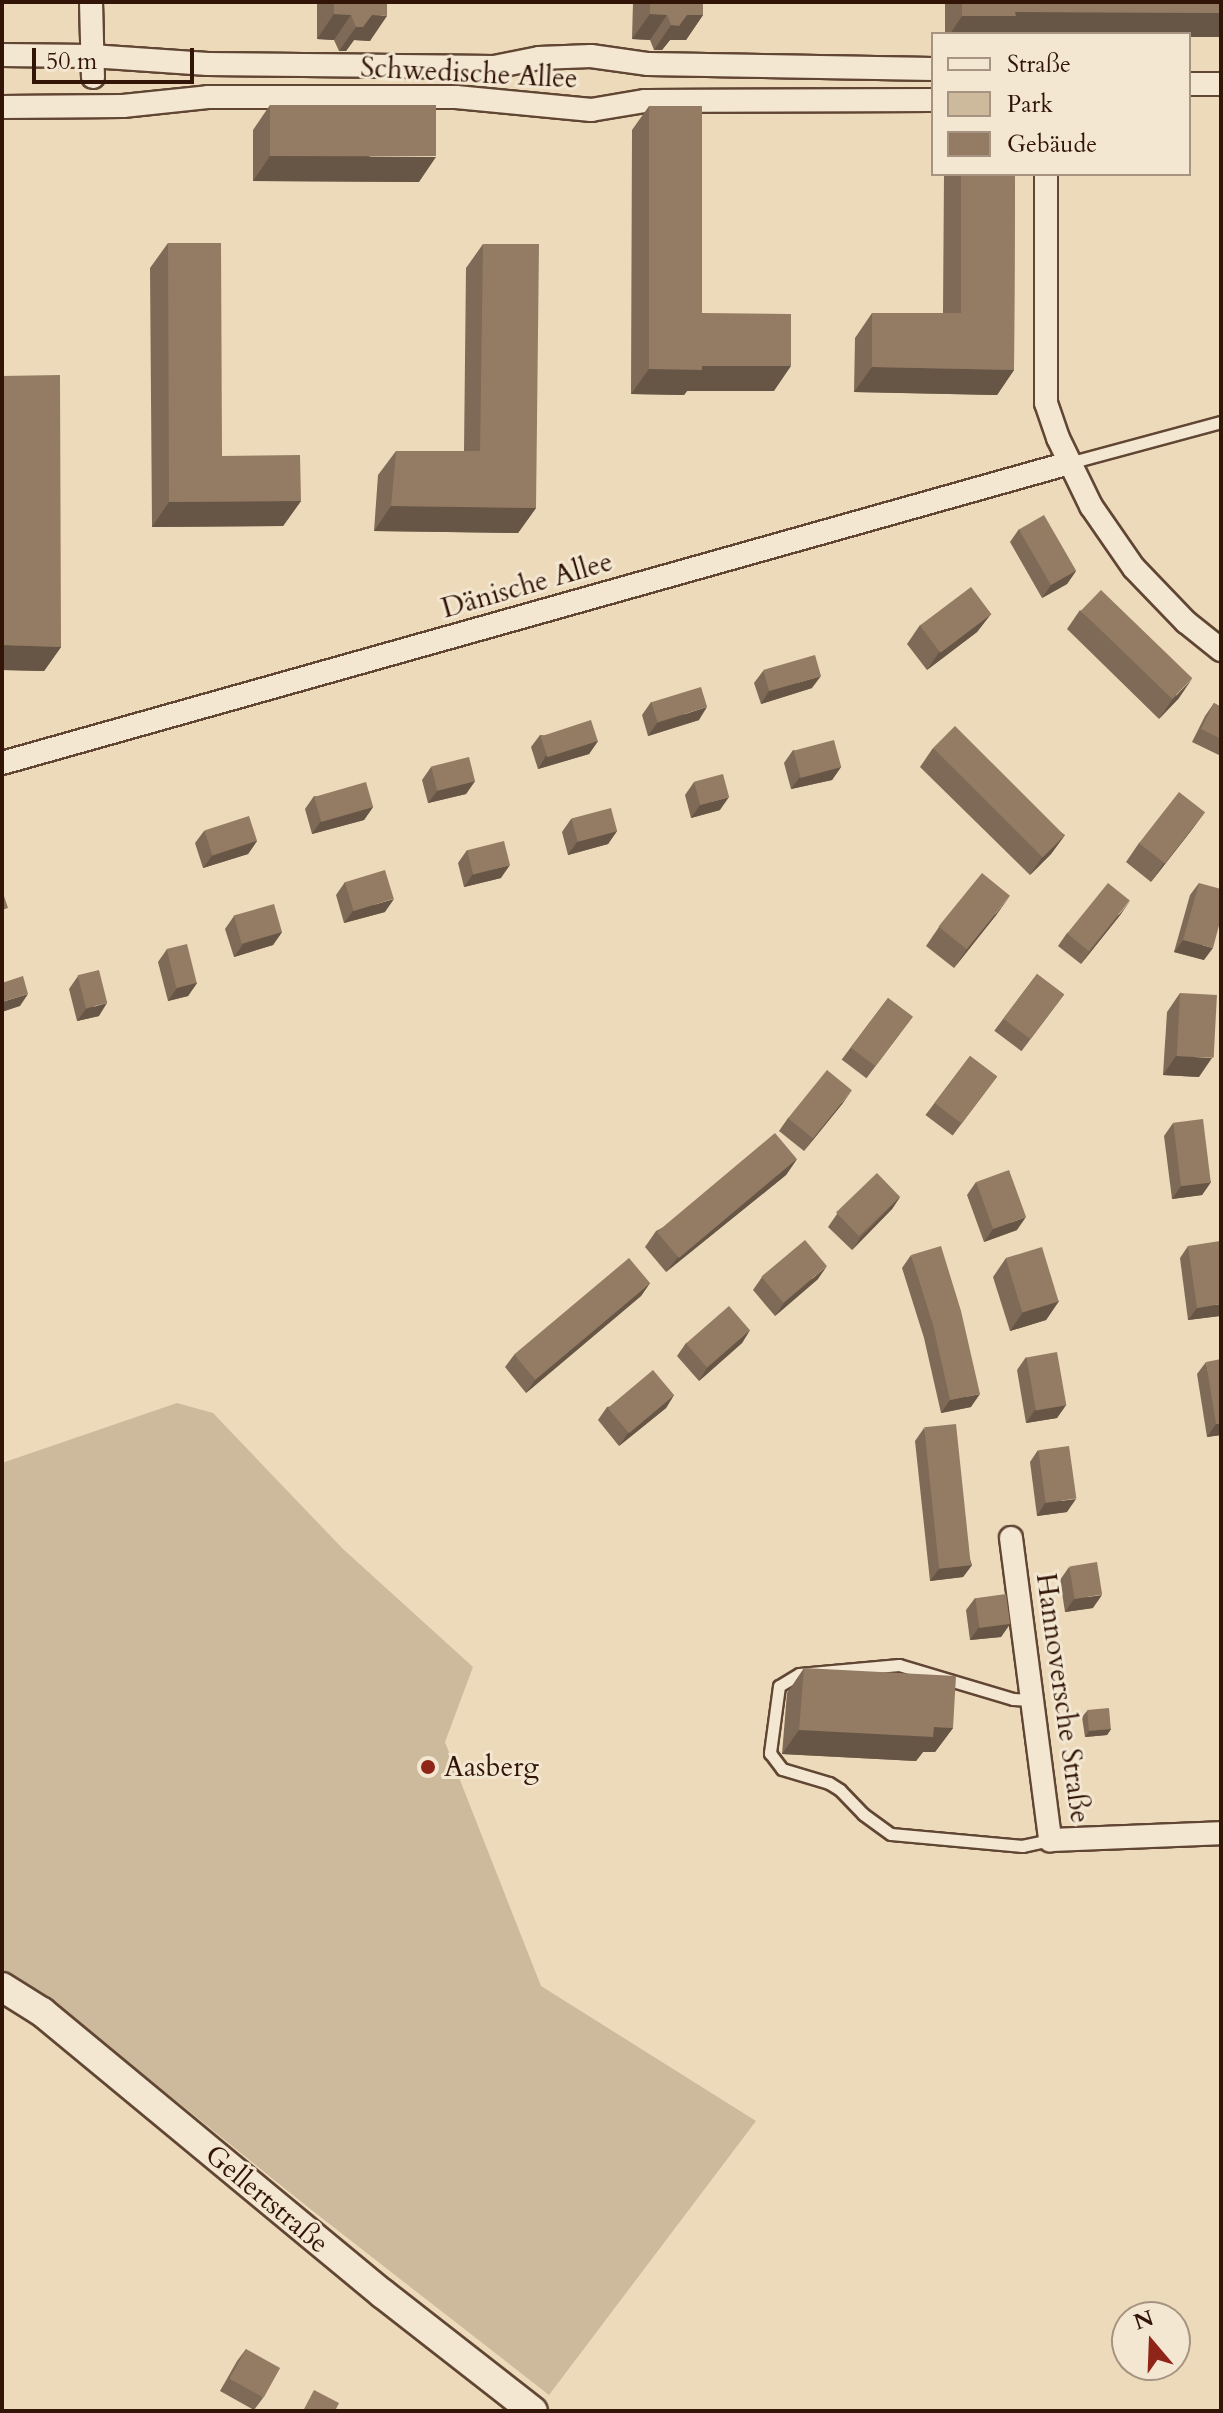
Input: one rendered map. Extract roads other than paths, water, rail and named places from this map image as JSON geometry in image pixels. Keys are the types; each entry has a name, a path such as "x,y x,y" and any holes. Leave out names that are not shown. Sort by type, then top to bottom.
{"street":[{"path":"91,2 92,66"},
{"name":"Schwedische Allee","path":"2,55 92,66 494,67 539,58 591,56 648,64 931,69"},
{"path":"1191,84 1221,84"},
{"name":"Schwedische Allee","path":"2,107 123,106 208,97 456,97 591,110 645,101 931,100"},
{"path":"1046,176 1046,403 1069,463 1091,506 1134,568 1177,614 1221,650"},
{"name":"Dänische Allee","path":"2,763 1069,463"},
{"name":"Hannoversche Straße","path":"1011,1538 1050,1840 1221,1833"},
{"name":"Gellertstraße","path":"2,1987 42,2012 383,2294 533,2411"}],"lane":[{"path":"1069,463 1221,422"},
{"path":"1032,1700 1013,1699 899,1665 799,1674 779,1686 770,1753 782,1769 829,1783 840,1790 871,1822 891,1834 1022,1846 1050,1840"}],"place":[{"name":"Aasberg","path":"428,1767"}]}
